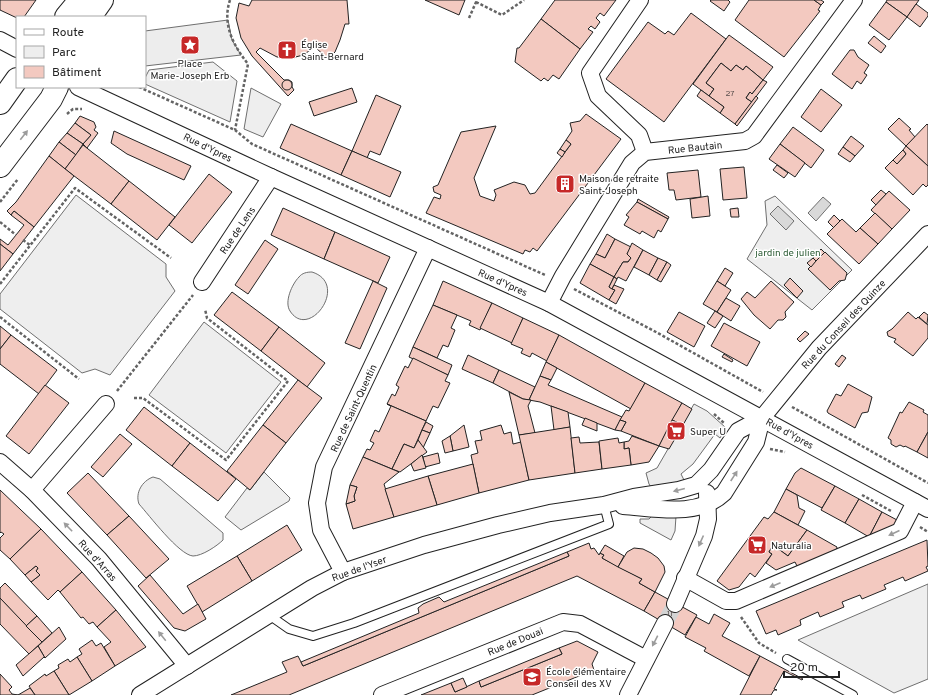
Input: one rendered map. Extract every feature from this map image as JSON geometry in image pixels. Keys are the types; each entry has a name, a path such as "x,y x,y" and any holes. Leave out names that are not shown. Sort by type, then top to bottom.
{"street":[{"path":"67,16 80,0"},
{"path":"91,16 102,0"},
{"path":"548,303 562,276 632,163 646,152 639,135 598,96 590,73 640,0"},
{"name":"Rue Bautain","path":"646,152 745,141 754,136 854,0"},
{"path":"0,40 16,48"},
{"path":"0,103 12,82"},
{"path":"0,166 51,99 56,88"},
{"name":"Rue d'Ypres","path":"80,88 548,303 922,506 906,520 900,531 736,601"},
{"name":"Rue de Lens","path":"202,282 271,177"},
{"name":"Rue du Conseil des Quinze","path":"762,418 819,348 928,234"},
{"name":"Rue de Saint-Quentin","path":"343,572 321,530 317,503 324,467 428,248"},
{"path":"32,490 106,404"},
{"name":"Rue de l'Yser","path":"140,695 312,588 343,572 424,546 498,525 550,513 604,505 679,490 696,485 711,470 738,431 762,418"},
{"name":"Rue de l'Yser","path":"604,505 682,509 717,500 724,493 756,442 762,418"},
{"name":"Rue d'Arras","path":"0,462 32,490 98,559 186,666"},
{"name":"Rue de l'Yser","path":"708,503 706,488 711,470"},
{"path":"675,604 704,536 708,519 708,503"},
{"path":"685,578 726,601 736,601"},
{"name":"Rue de Douai","path":"382,695 563,622 580,624 646,660"},
{"path":"628,695 664,623"}],"lane":[{"path":"269,615 289,629 313,636 354,623 609,524 604,505"},
{"path":"787,659 853,695"}],"path":[{"path":"230,0 228,20 232,40 236,49 248,64 235,130"},
{"path":"469,18 476,1 502,15 524,0"},
{"path":"63,119 73,109 83,109"},
{"path":"0,202 22,173"},
{"path":"0,284 75,188 171,258"},
{"path":"0,222 16,235"},
{"path":"23,240 30,245"},
{"path":"121,386 189,300"},
{"path":"134,398 142,398 226,460 288,381 207,318 205,309"},
{"path":"0,316 80,379"},
{"path":"766,448 787,452"},
{"path":"860,493 928,532"},
{"path":"736,601 741,618 759,643 787,659"}],"green space":[{"path":"213,62 237,81 230,122 146,84 146,76 149,70"},
{"path":"251,88 281,104 263,137 244,129"},
{"path":"76,195 166,264 166,277 175,291 110,375 95,369 82,373 0,309 0,294"},
{"name":"jardin de julien","path":"775,196 852,270 812,310 747,259 767,225 765,201"},
{"path":"312,272 323,278 327,287 327,298 315,315 307,319 298,318 290,311 288,307 288,298 296,280 305,273"},
{"path":"204,322 281,382 226,453 149,395"},
{"path":"264,472 290,498 289,501 241,530 225,517 247,488 250,490"},
{"path":"153,477 160,479 223,533 223,540 197,556 187,554 172,542 139,504 138,496 140,488 146,481"},
{"path":"654,514 676,516 675,531 671,540 640,523 640,519 649,519"},
{"path":"928,584 928,679 894,693 798,640"}],"shaded area":[{"name":"Place Marie-Joseph Erb","path":"228,20 232,40 241,55 146,66 146,31"},
{"path":"823,197 831,204 816,221 808,213"},
{"path":"778,206 794,221 786,230 770,214"},
{"path":"694,404 707,411 725,427 723,433 720,438 715,434 693,464 681,474 684,480 653,490 649,484 646,473 657,468"}],"building":[{"path":"0,0 36,0 25,16 16,16 16,18 0,10"},
{"name":"Église Saint-Bernard","path":"252,0 347,0 349,24 345,24 335,52 328,59 315,47 303,55 292,58 277,57 260,48 256,52 284,80 289,80 292,82 292,87 294,90 288,96 252,56 241,38 236,18 239,3 249,6"},
{"path":"425,0 465,0 459,15"},
{"path":"555,0 616,0 604,16 600,13 596,18 600,22 595,29 591,26 588,29 593,32 580,49 541,19"},
{"path":"728,0 730,2 724,11 710,1"},
{"path":"749,0 814,0 821,5 818,10 820,11 784,57 735,20"},
{"path":"814,0 821,0 824,2 821,5"},
{"path":"887,0 919,0 907,17 886,2"},
{"path":"886,2 907,17 889,40 869,25"},
{"path":"916,4 928,13 928,16 920,27 907,17"},
{"path":"691,13 726,39 664,122 606,79 648,22 665,34 668,31 674,35"},
{"path":"541,19 580,49 559,79 553,75 548,81 544,78 541,81 515,62 517,48 519,48"},
{"path":"729,35 773,67 763,80 746,66 743,70 736,65 731,71 721,63 706,83 714,89 709,96 693,84"},
{"path":"874,36 886,46 881,53 868,43"},
{"path":"850,50 854,50 858,57 869,65 864,73 867,75 861,84 857,81 852,89 832,74"},
{"path":"721,63 731,71 736,65 743,70 746,66 763,80 752,94 750,92 746,98 752,102 735,124 720,113 724,107 709,96 714,89 706,83"},
{"path":"285,80 289,80 291,81 291,89 285,90 282,87 282,83"},
{"path":"763,80 767,82 752,102 746,98 750,92 752,94"},
{"path":"352,88 357,102 314,116 309,102"},
{"path":"821,89 842,105 821,132 801,117"},
{"path":"701,90 724,107 720,113 697,96"},
{"path":"376,95 401,106 380,155 370,151 367,158 352,151"},
{"path":"756,96 758,98 737,126 735,124"},
{"name":"Maison de retraite Saint-Joseph","path":"586,114 621,139 537,251 533,248 530,252 525,250 523,254 426,213 434,197 440,199 441,195 434,192 433,187 438,185 461,132 496,126 474,178 480,196 494,201 496,195 494,190 514,182 525,185 530,194 535,193 571,144 566,140 572,131 570,123 580,121"},
{"path":"80,116 94,122 96,127 94,130 98,133 87,148 83,144 91,135 75,123"},
{"path":"899,118 911,129 909,130 915,137 906,146 888,129"},
{"path":"75,123 91,135 83,144 67,133"},
{"path":"291,124 352,151 341,175 280,148"},
{"path":"927,124 928,125 928,166 906,146"},
{"path":"793,127 824,150 811,168 780,144"},
{"path":"114,131 191,166 184,180 127,154 111,143"},
{"path":"67,133 83,144 76,155 59,142"},
{"path":"851,136 864,146 855,156 843,147"},
{"path":"566,140 571,144 565,152 560,149"},
{"path":"59,142 76,155 65,169 49,156"},
{"path":"780,144 805,163 795,177 769,159"},
{"path":"83,145 129,181 111,204 65,169"},
{"path":"906,146 928,166 928,185 926,187 923,184 913,195 885,168 893,160 897,164 906,154 903,150"},
{"path":"843,147 855,156 850,162 838,154"},
{"path":"560,149 565,152 562,157 557,153"},
{"path":"903,150 906,154 897,164 893,160"},
{"path":"352,151 401,172 390,197 341,175"},
{"path":"49,156 74,176 34,227 14,211 11,215 7,211 16,202"},
{"path":"777,165 788,173 784,178 773,170"},
{"path":"744,167 747,198 723,200 720,169"},
{"path":"698,170 701,197 676,200 674,190 669,190 667,173"},
{"path":"209,174 232,192 192,243 169,225"},
{"path":"129,181 175,217 157,240 111,204"},
{"path":"881,190 886,194 876,205 871,200"},
{"path":"889,191 910,210 892,229 871,210"},
{"path":"708,196 710,216 692,218 690,199"},
{"path":"638,199 669,217 668,219 637,202"},
{"path":"637,202 668,219 661,232 658,230 654,238 642,231 640,234 624,225 629,217 626,215"},
{"path":"283,208 335,232 324,259 271,235"},
{"path":"738,208 739,217 731,217 730,209"},
{"path":"14,211 34,227 13,254 0,244 0,239 8,245 24,225 11,215"},
{"path":"875,213 892,229 878,244 860,228"},
{"path":"834,215 840,221 834,228 828,222"},
{"path":"842,219 856,232 860,228 878,244 859,264 827,234"},
{"path":"335,232 390,257 378,283 324,259"},
{"path":"607,234 615,239 605,258 596,254"},
{"path":"615,239 631,247 627,254 631,258 628,262 623,262 614,277 590,264 596,254 605,258"},
{"path":"265,240 278,249 248,294 235,285"},
{"path":"632,243 643,250 626,281 618,277 617,279 614,277 623,262 628,262 631,258 627,254"},
{"path":"0,244 13,254 0,271"},
{"path":"821,249 825,253 816,261 813,258"},
{"path":"643,250 658,258 649,275 634,267"},
{"path":"825,252 847,273 845,280 839,281 830,290 808,269"},
{"path":"658,258 667,262 657,280 649,275"},
{"path":"813,258 816,261 811,267 807,263"},
{"path":"667,262 671,265 661,282 657,280"},
{"path":"590,264 614,277 609,287 615,290 609,300 580,283"},
{"path":"725,268 733,273 725,286 717,281"},
{"path":"614,277 617,279 612,289 609,287"},
{"path":"790,278 803,291 797,298 784,285"},
{"path":"373,281 387,288 360,349 345,343"},
{"path":"443,281 492,303 480,330 469,325 471,321 433,305"},
{"path":"717,281 731,290 717,312 703,304"},
{"path":"771,281 794,302 785,312 786,317 783,320 778,320 770,329 754,315 741,299 747,292 755,298"},
{"path":"614,285 624,289 616,304 609,300 615,290 612,289"},
{"path":"232,292 279,327 261,351 214,315"},
{"path":"726,298 740,306 731,321 717,312"},
{"path":"492,303 523,318 512,343 480,328"},
{"path":"433,305 457,315 451,328 455,330 448,347 443,345 437,358 413,347"},
{"path":"715,311 723,316 715,328 707,323"},
{"path":"679,312 705,326 694,347 667,332"},
{"path":"908,312 916,319 918,317 928,325 928,338 913,356 894,342 896,339 888,336 887,332 892,329"},
{"path":"924,312 928,315 927,324 919,317"},
{"path":"523,318 559,335 547,361 532,353 530,357 521,353 523,349 511,344"},
{"path":"724,323 760,342 747,366 711,346"},
{"path":"0,326 11,335 0,349"},
{"path":"279,327 325,363 307,387 261,351"},
{"path":"805,331 809,334 800,342 797,339"},
{"path":"11,335 57,370 39,394 0,364 0,349"},
{"path":"559,335 645,383 631,409 546,362"},
{"path":"413,347 452,365 448,375 409,357"},
{"path":"724,354 733,360 732,362 722,357"},
{"path":"468,355 499,370 493,383 462,369"},
{"path":"842,355 846,358 839,367 835,364"},
{"path":"413,358 448,375 445,381 450,383 438,408 433,406 426,421 387,404 392,394 395,396 399,387 396,385 405,366 408,368"},
{"path":"546,362 557,368 551,380 540,376"},
{"path":"499,370 535,387 529,400 523,399 493,383"},
{"path":"540,376 551,380 548,385 622,417 615,430 540,402 529,400"},
{"path":"298,380 322,398 286,443 263,425"},
{"path":"645,383 682,403 659,446 621,431 626,422 620,420 626,410 629,411"},
{"path":"848,384 872,397 868,412 862,413 855,428 827,411 836,394 841,396"},
{"path":"45,385 69,403 29,454 6,436"},
{"path":"509,392 523,399 531,400 528,406 535,433 519,435"},
{"path":"909,402 924,410 923,412 928,415 928,432 917,452 905,446 900,445 896,447 891,444 891,440 888,438 900,412 902,413"},
{"path":"682,403 692,409 683,425 672,420"},
{"path":"387,404 426,421 414,448 404,444 392,469 363,457 367,449 370,450 374,443 370,441 375,430 379,432 391,406"},
{"path":"551,406 568,412 570,427 554,430"},
{"path":"144,407 190,443 172,466 126,430"},
{"path":"585,418 597,423 597,431 582,425"},
{"path":"620,420 626,422 621,431 615,430"},
{"path":"672,420 683,425 669,449 659,446"},
{"path":"426,422 433,426 430,433 422,430"},
{"path":"263,425 286,443 250,490 227,471"},
{"path":"464,425 469,447 453,451 450,436"},
{"path":"501,425 504,434 511,432 513,444 521,442 529,480 479,493 471,455 478,453 475,441 482,440 480,431"},
{"path":"570,427 575,473 529,480 519,435"},
{"path":"422,430 430,433 423,448 418,440"},
{"path":"928,432 928,458 917,452"},
{"path":"120,434 132,444 103,477 91,467"},
{"path":"450,436 453,451 445,453 442,441"},
{"path":"632,436 659,446 649,462 631,465 629,448 624,449 624,442 629,441"},
{"path":"579,437 580,443 599,442 602,469 575,473 571,438"},
{"path":"618,438 619,443 624,442 624,449 629,448 631,465 602,469 599,441"},
{"path":"418,440 427,452 400,472 392,469 404,444 414,448"},
{"path":"190,443 236,479 218,501 172,466"},
{"path":"438,453 440,463 425,467 423,457"},
{"path":"422,455 426,468 414,471 411,464"},
{"path":"363,457 399,472 384,484 394,517 353,529 346,504 355,501 354,496 357,487 350,485"},
{"path":"473,464 479,493 437,505 428,476"},
{"path":"801,468 835,486 822,508 786,489 795,473"},
{"path":"88,473 129,516 107,535 67,493"},
{"path":"428,476 437,505 394,517 385,489"},
{"path":"350,485 357,487 354,496 355,501 346,504"},
{"path":"835,486 859,499 845,523 821,510"},
{"path":"786,489 797,495 799,508 805,511 798,525 774,512"},
{"path":"0,490 41,529 10,559 0,550 0,538 4,534 1,532 0,533"},
{"path":"859,499 882,512 869,537 845,523"},
{"path":"774,512 807,530 788,556 773,545 769,552 772,554 755,577 750,573 739,587 729,590 717,581 764,517 768,519"},
{"path":"882,512 897,520 892,528 869,537"},
{"path":"129,516 169,559 146,578 107,535"},
{"path":"287,525 302,550 252,581 237,556"},
{"path":"41,529 82,572 60,592 58,590 48,600 31,582 40,575 36,571 38,568 36,566 25,575 10,559"},
{"path":"807,530 837,547 836,552 798,568 795,562 776,570 766,563 772,554 769,552 773,545 788,556"},
{"path":"927,540 928,566 926,567 928,571 905,581 903,577 884,585 886,589 862,599 860,595 842,602 844,607 820,617 818,612 800,620 801,625 778,635 776,630 766,634 756,611"},
{"path":"589,543 591,549 594,548 599,555 600,553 604,555 602,558 642,579 639,583 655,592 644,611 577,576 289,695 231,695 287,672 282,662 298,656 303,666 569,556 567,552"},
{"path":"605,545 624,556 618,567 602,558 604,555 600,553"},
{"path":"634,548 643,549 651,553 658,558 664,566 665,572 655,592 639,583 642,579 618,567 627,552"},
{"path":"567,552 569,556 303,666 301,662 419,613 418,608 423,604 439,597 444,602"},
{"path":"237,556 252,581 202,612 187,586"},
{"path":"36,566 38,568 36,571 40,575 31,582 25,575"},
{"path":"82,572 116,610 97,627 93,622 89,624 83,617 81,618 60,592"},
{"path":"150,575 183,614 198,604 206,619 185,631 174,628 138,586"},
{"path":"5,583 37,616 26,626 0,598 0,588"},
{"path":"655,592 697,615 685,635 644,611"},
{"path":"0,598 42,642 29,654 0,624"},
{"path":"116,610 146,647 115,666 104,647 111,642 97,627"},
{"path":"714,614 730,623 722,636 760,656 749,676 704,651 706,648 685,637 696,617 709,624"},
{"path":"37,616 52,633 42,642 26,626"},
{"path":"59,627 66,639 45,658 38,646"},
{"path":"92,640 96,646 101,643 115,666 92,681 77,657 82,654 79,649"},
{"path":"577,641 598,652 592,664 594,670 532,695 421,695 451,683 455,692 479,681 481,687 562,654 559,648"},
{"path":"38,646 45,658 44,657 23,676 16,665"},
{"path":"559,648 562,654 481,687 479,681"},
{"path":"760,656 803,679 802,680 784,671 774,689 777,690 774,690 771,695 740,695"},
{"path":"77,657 92,681 69,695 54,671 59,668 58,665 68,659 70,662"},
{"path":"54,671 69,695 35,695 29,686 45,674 46,676"},
{"path":"0,674 12,687 9,690 12,694 18,695 0,695"},
{"path":"463,678 467,687 455,692 451,683"},
{"path":"30,688 35,695 18,695"}],"tunnel":[{"path":"665,623 675,604"}],"place":[{"name":"Place Marie-Joseph Erb","path":"190,45"},
{"name":"Église Saint-Bernard","path":"287,50"},
{"name":"Maison de retraite Saint-Joseph","path":"565,184"},
{"name":"Super U","path":"676,431"},
{"name":"Naturalia","path":"757,545"},
{"name":"École élémentaire Conseil des XV","path":"532,677"}]}
